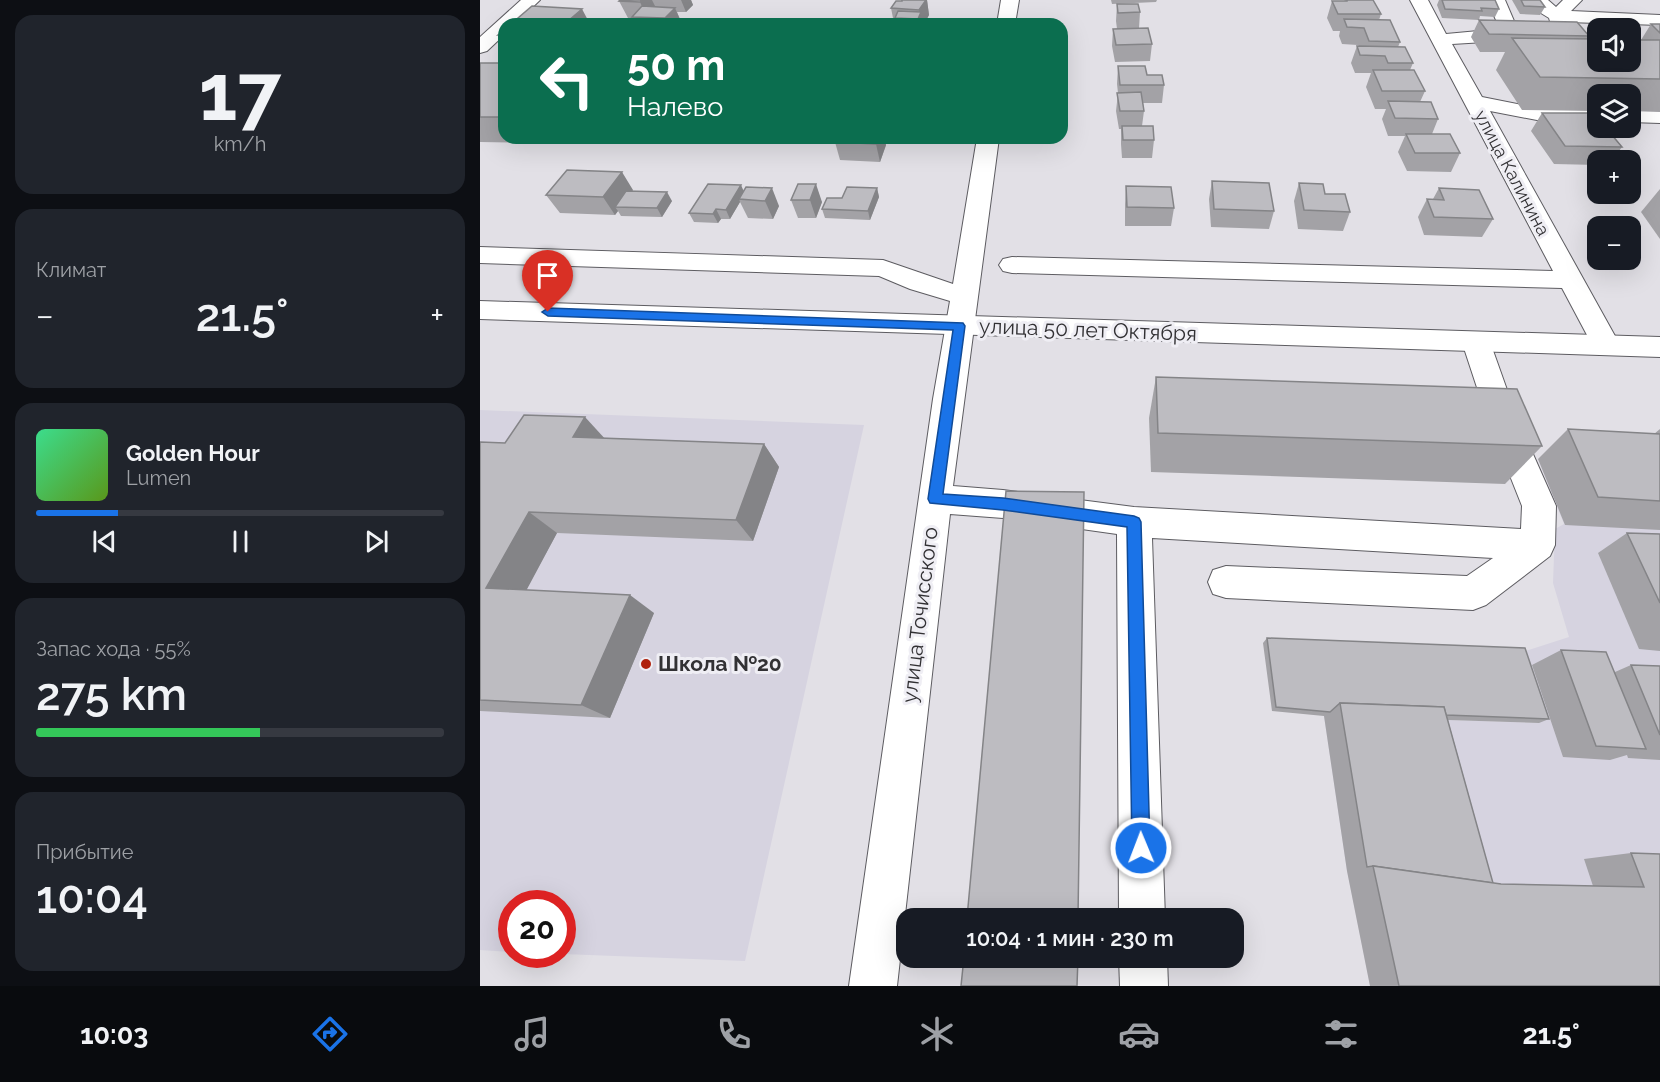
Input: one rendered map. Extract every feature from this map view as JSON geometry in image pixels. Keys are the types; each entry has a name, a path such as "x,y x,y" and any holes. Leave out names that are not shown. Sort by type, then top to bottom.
{"street":[{"path":"511,18 531,0"},
{"path":"1007,18 1010,0"},
{"name":"улица Калинина","path":"1419,0 1606,345"},
{"path":"1496,0 1508,24 1509,34"},
{"path":"1539,0 1542,6 1557,16 1660,20"},
{"path":"1557,16 1573,0"},
{"path":"1440,40 1551,33 1560,27 1557,16"},
{"path":"480,47 498,30"},
{"path":"1474,102 1537,114 1587,115"},
{"path":"1641,116 1660,117"},
{"name":"улица Точисского","path":"873,986 935,499 987,144"},
{"path":"480,255 883,268 919,283 961,311"},
{"path":"1012,265 1570,280"},
{"name":"улица 50 лет Октября","path":"480,310 961,311 1476,342 1660,347"},
{"path":"1476,342 1502,418 1539,506 1538,545"},
{"path":"935,499 1003,504 1134,522 1538,545"},
{"path":"1134,522 1142,908"},
{"path":"1226,582 1473,592 1538,545"},
{"path":"1143,968 1144,986"}],"shaded area":[{"name":"Школа №20","path":"480,410 864,425 745,961 576,954 576,890 498,890 498,951 480,950"},
{"path":"1660,454 1660,986 1370,986 1347,871 1324,716 1538,723 1516,654 1569,637 1553,583 1555,529 1564,524 1538,459"}],"building":[{"path":"620,0 642,0 640,2"},
{"path":"926,0 919,10 891,8 896,1"},
{"path":"1373,0 1381,14 1338,14 1332,1"},
{"path":"1442,0 1495,0 1499,9 1481,8 1482,11 1445,9"},
{"path":"1521,0 1540,0 1545,7 1524,6"},
{"path":"1117,4 1138,4 1140,12 1118,13"},
{"path":"532,6 582,9 572,18 518,18"},
{"path":"642,6 675,8 665,18 632,17"},
{"path":"898,11 921,12 918,18 895,18"},
{"path":"1344,19 1390,20 1400,42 1369,41 1364,28 1347,27"},
{"path":"1479,20 1577,22 1587,36 1489,34"},
{"path":"1651,24 1660,24 1660,33"},
{"path":"1148,28 1152,44 1116,45 1113,29"},
{"path":"1512,38 1587,39 1587,72 1641,72 1641,40 1660,40 1660,79 1540,77"},
{"path":"1357,46 1405,47 1413,63 1388,63 1385,56 1360,55"},
{"path":"480,63 498,63 498,117 480,117"},
{"path":"1118,66 1145,66 1147,75 1162,75 1164,85 1120,85"},
{"path":"1373,70 1414,70 1425,91 1382,91"},
{"path":"1141,92 1144,111 1120,111 1117,93"},
{"path":"1388,101 1431,102 1438,119 1395,118"},
{"path":"1542,113 1587,113 1587,138 1614,138 1622,147 1565,146"},
{"path":"1122,126 1153,126 1154,140 1123,140"},
{"path":"1406,134 1450,134 1460,153 1415,153"},
{"path":"567,170 622,172 603,197 546,195"},
{"path":"1212,181 1269,183 1274,211 1214,209"},
{"path":"1299,183 1323,184 1325,194 1345,194 1350,212 1304,210"},
{"path":"708,184 741,185 726,210 716,209 713,214 689,213"},
{"path":"798,184 816,184 810,200 791,200"},
{"path":"1126,186 1171,187 1174,208 1127,207"},
{"path":"746,187 772,188 765,201 739,199"},
{"path":"847,187 877,188 868,211 822,209 827,198 842,198"},
{"path":"1439,188 1479,190 1493,219 1434,217 1427,199 1444,200"},
{"path":"626,191 667,192 657,208 615,207"},
{"path":"1156,377 1517,389 1542,446 1158,433"},
{"path":"524,415 585,417 573,437 764,444 736,520 529,512 486,588 630,595 581,705 480,700 480,442 505,443"},
{"path":"1568,429 1660,434 1660,501 1598,497"},
{"path":"1006,491 1084,492 1078,908 968,908"},
{"path":"1627,533 1660,534 1660,603"},
{"path":"1267,638 1525,648 1549,719 1446,715 1444,707 1340,703 1330,712 1276,707"},
{"path":"1561,650 1606,652 1646,749 1596,746"},
{"path":"1631,665 1660,666 1660,735"},
{"path":"1340,703 1444,707 1493,883 1367,867"},
{"path":"1631,853 1660,854 1660,986 1399,986 1373,866 1501,884 1644,887"},
{"path":"963,968 1078,968 1077,986 961,986"}],"place":[{"name":"Школа №20","path":"646,664"}],"route":[{"path":"548,312 959,326 935,499 1003,504 1134,522 1141,848"}]}
